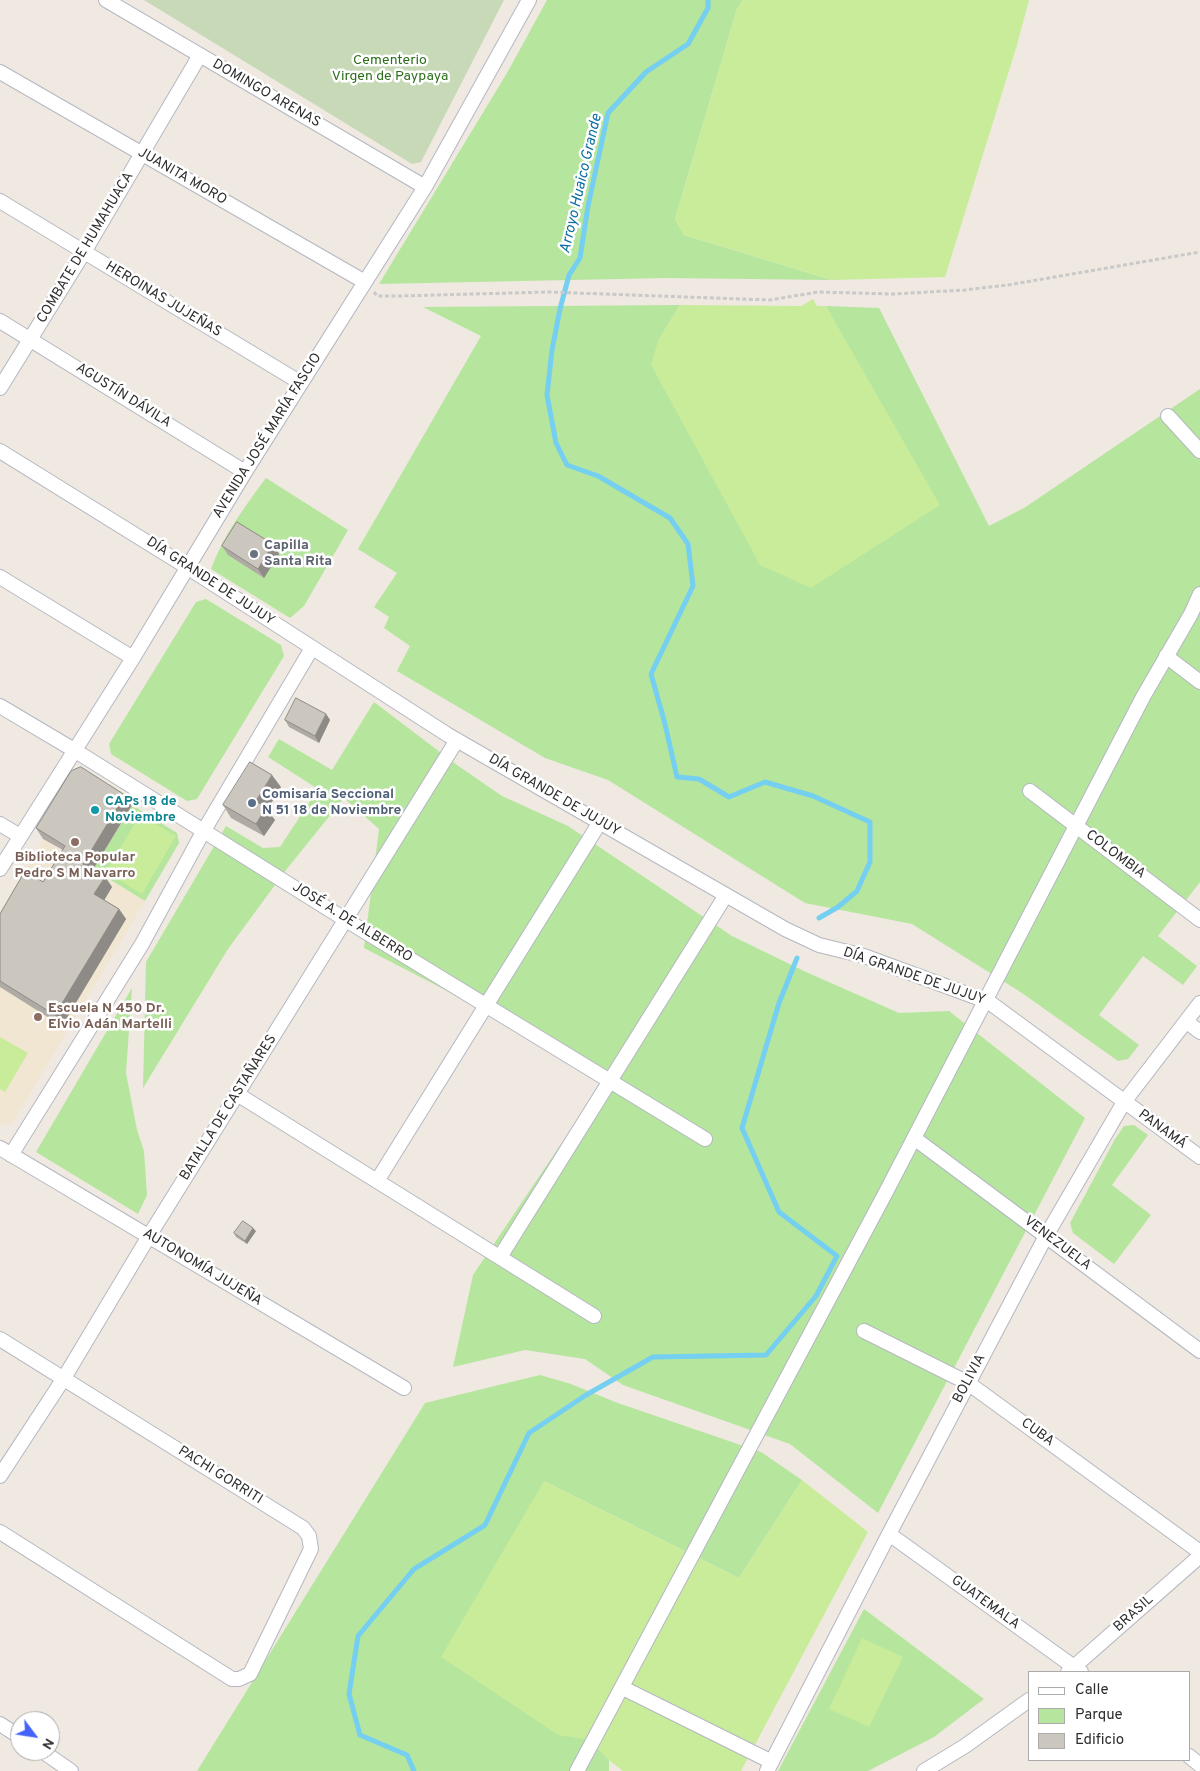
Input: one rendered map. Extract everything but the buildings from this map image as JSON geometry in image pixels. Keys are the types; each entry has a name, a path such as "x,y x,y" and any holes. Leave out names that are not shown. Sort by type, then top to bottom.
{"street":[{"name":"DOMINGO ARENAS","path":"106,0 425,187"},
{"name":"AVENIDA JOSÉ MARÍA FASCIO","path":"0,869 133,658 301,382 425,187 529,0"},
{"name":"COMBATE DE HUMAHUACA","path":"0,388 84,252 200,55"},
{"name":"JUANITA MORO","path":"0,72 365,282"},
{"name":"HEROINAS JUJEÑAS","path":"0,201 301,382"},
{"name":"AGUSTÍN DÁVILA","path":"0,320 245,472"},
{"path":"1168,416 1200,451"},
{"name":"DÍA GRANDE DE JUJUY","path":"0,451 187,567 458,740 785,929 819,945 864,956 985,1000 1124,1102"},
{"path":"0,577 133,658"},
{"path":"577,1771 914,1138 1076,826 1200,594"},
{"path":"6,1151 142,944 204,832 312,648"},
{"path":"1166,656 1200,682"},
{"name":"JOSÉ A. DE ALBERRO","path":"0,706 74,750 346,920 705,1138"},
{"name":"BATALLA DE CASTAÑARES","path":"0,1476 64,1378 149,1236 458,740"},
{"name":"COLOMBIA","path":"1030,791 1200,920"},
{"path":"377,1181 600,822"},
{"path":"0,824 20,836"},
{"path":"500,1257 726,895"},
{"name":"BOLIVIA","path":"770,1767 889,1534 1046,1236 1124,1102 1200,1003"},
{"path":"1187,1022 1200,1032"},
{"path":"237,1094 594,1316"},
{"name":"PANAMÁ","path":"1124,1102 1200,1157"},
{"name":"VENEZUELA","path":"914,1138 1200,1351"},
{"name":"AUTONOMÍA JUJEÑA","path":"6,1151 404,1388"},
{"name":"CUBA","path":"864,1331 968,1383 1200,1552"},
{"name":"PACHI GORRITI","path":"0,1339 303,1528 309,1536 311,1548 250,1674 239,1679 232,1679 0,1532"},
{"name":"GUATEMALA","path":"889,1534 1075,1671"},
{"name":"BRASIL","path":"1075,1671 1200,1556"},
{"path":"627,1690 770,1767"},
{"path":"931,1770 1028,1701"},
{"path":"1190,1757 1200,1765"},
{"path":"56,1761 71,1771"}],"path":[{"path":"365,282 377,296 548,292 770,300 818,292 893,294 965,290 1008,285 1200,252"}],"shaded area":[{"name":"Escuela N 450 Dr. Elvio Adán Martelli","path":"43,839 145,901 13,1122 3,1125 0,1123 0,911"}],"green space":[{"name":"Cementerio Virgen de Paypaya","path":"144,0 504,0 421,162 412,164"},
{"path":"547,0 743,0 737,9 675,219 684,235 832,280 666,278 379,284 507,73"},
{"path":"743,0 1029,0 1017,45 945,277 832,280 684,235 675,219 737,9"},
{"path":"813,299 817,306 826,306 940,505 811,588 760,565 651,365 658,341 680,305 801,306"},
{"path":"680,305 658,341 835,323 826,306 879,308 989,526 1024,508 1200,389 1200,882 1158,936 1197,966 1183,985 1143,956 1099,1015 1139,1045 1128,1059 1118,1061 1022,993 912,924 805,903 608,780 545,758 397,671 410,646 384,628 389,617 374,607 397,573 358,549 481,336 423,307"},
{"path":"266,478 348,530 304,606 290,618 211,569 228,533"},
{"path":"206,599 281,645 284,656 197,799 187,801 111,754 109,744 196,602"},
{"path":"374,702 457,765 502,796 568,826 732,936 806,972 899,1013 949,1011 1085,1118 878,1513 790,1444 623,1385 585,1359 525,1350 453,1367 473,1275 608,1074 364,948 379,829 344,798 286,870 228,949 143,1088 146,962 226,826 263,848 280,847 318,789 268,757 279,739 332,770"},
{"path":"132,805 177,833 179,843 145,901 93,869"},
{"path":"140,815 176,836 142,894 106,872"},
{"path":"132,988 126,1073 137,1130 144,1151 147,1195 138,1214 36,1152"},
{"path":"0,1037 28,1053 5,1092 0,1089"},
{"path":"1134,1125 1148,1135 1112,1185 1151,1215 1114,1264 1073,1233 1070,1223 1115,1139 1124,1126"},
{"path":"540,1375 571,1384 615,1402 761,1452 802,1480 739,1578 544,1481 590,1740 609,1760 609,1771 197,1771 425,1403"},
{"path":"802,1480 868,1532 741,1771 623,1771 609,1760 590,1740 558,1735 441,1657 544,1481 739,1578"},
{"path":"864,1609 984,1699 934,1737 868,1771 778,1771"},
{"path":"862,1638 903,1657 869,1727 829,1709"}],"waterway":[{"name":"Arroyo Huaico Grande","path":"708,0 708,8 688,44 646,72 608,113 588,206 580,258 569,275 560,309 552,350 547,395 556,443 567,465 598,476 670,518 688,544 693,586 651,674 677,777 699,779 729,797 765,782 813,796 870,822 870,862 857,891 838,907 819,918"},
{"path":"414,1771 407,1755 360,1735 349,1694 358,1636 414,1569 485,1525 529,1433 586,1395 653,1357 766,1355 816,1296 837,1256 779,1212 742,1128 779,1003 797,958"}],"place":[{"name":"Capilla Santa Rita","path":"254,554"},
{"name":"Comisaría Seccional N 51 18 de Noviembre","path":"252,803"},
{"name":"CAPs 18 de Noviembre","path":"95,810"},
{"name":"Biblioteca Popular Pedro S M Navarro","path":"75,842"},
{"name":"Escuela N 450 Dr. Elvio Adán Martelli","path":"38,1017"}]}
